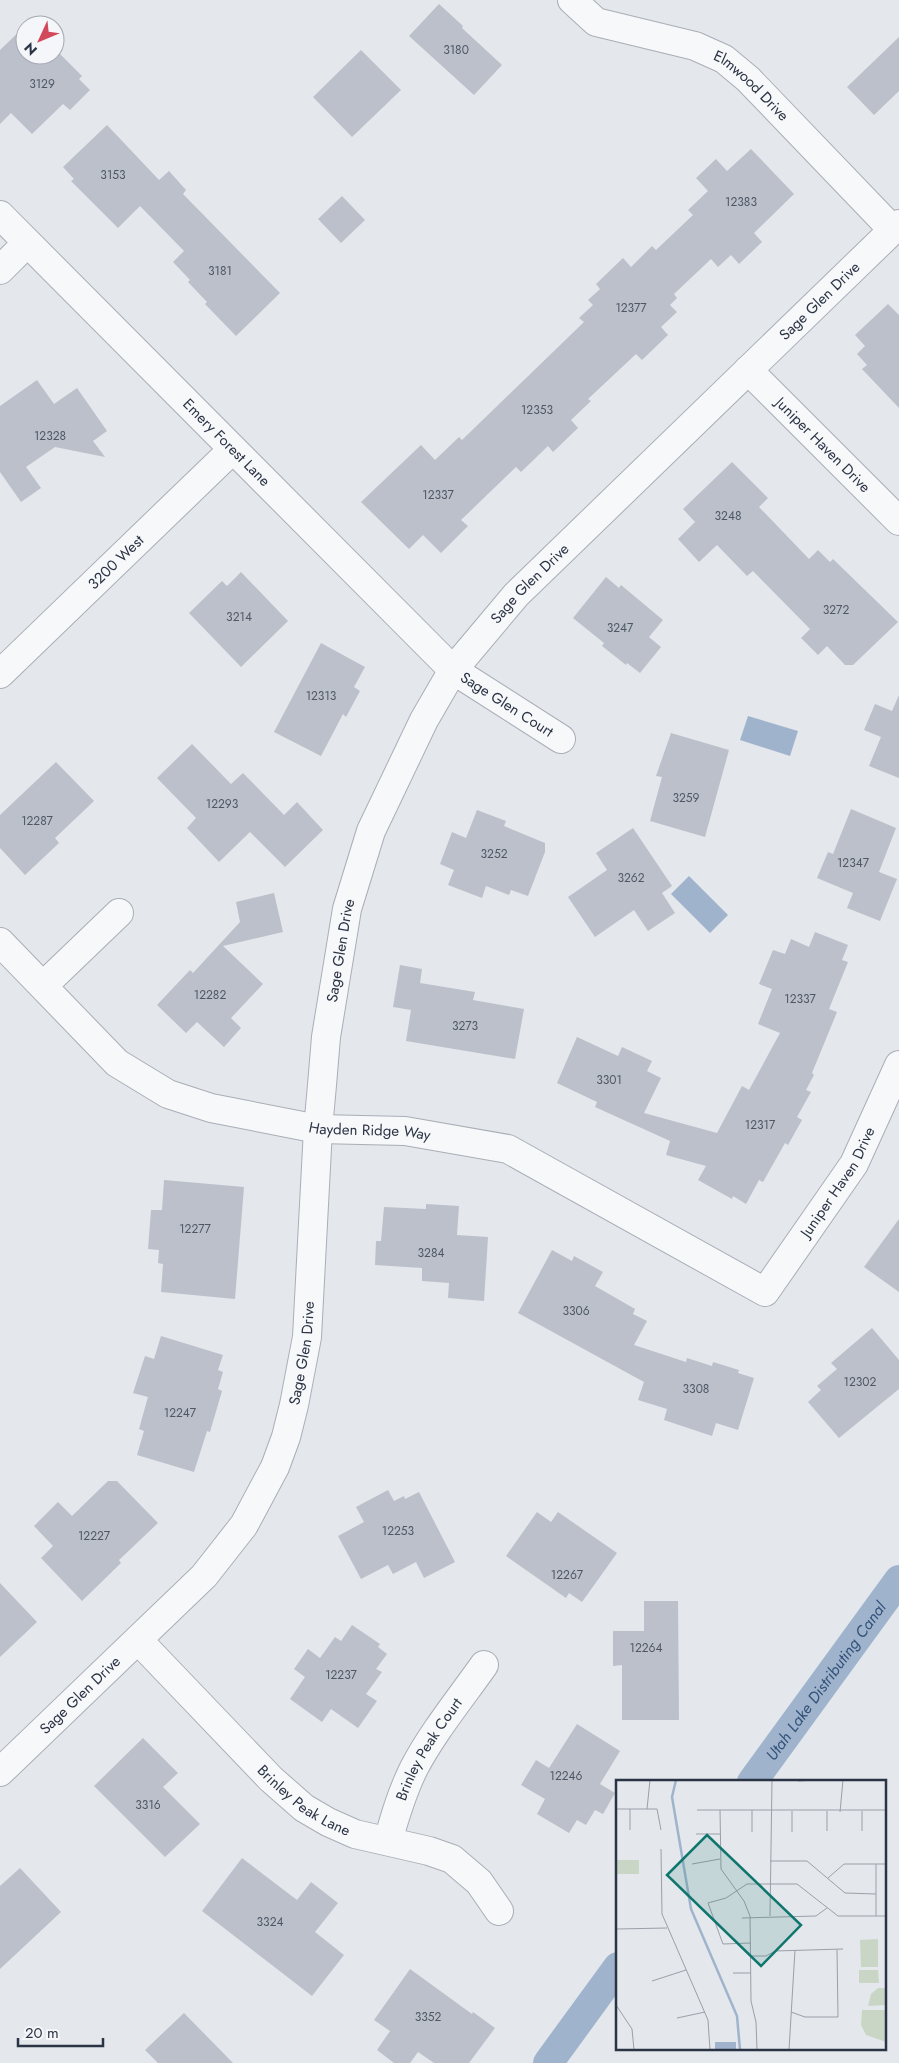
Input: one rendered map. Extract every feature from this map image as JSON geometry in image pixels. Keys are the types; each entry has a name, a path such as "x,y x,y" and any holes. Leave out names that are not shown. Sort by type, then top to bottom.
{"street":[{"name":"Elmwood Drive","path":"572,0 596,22 695,46 724,59 748,79 896,227"},
{"name":"Emery Forest Lane","path":"0,215 453,670"},
{"name":"Sage Glen Drive","path":"0,1772 204,1576 226,1551 244,1525 275,1467 286,1437 294,1405 307,1337 318,1129 326,1037 347,909 371,831 424,720 453,670 516,595 896,227"},
{"path":"0,270 27,243"},
{"name":"Juniper Haven Drive","path":"748,370 899,521"},
{"name":"3200 West","path":"0,674 232,450"},
{"name":"Sage Glen Court","path":"453,670 561,739"},
{"path":"44,986 119,913"},
{"name":"Hayden Ridge Way","path":"0,942 117,1062 168,1094 210,1108 318,1129 405,1131 508,1149 765,1292"},
{"name":"Juniper Haven Drive","path":"765,1292 854,1164 899,1065"},
{"name":"Brinley Peak Lane","path":"138,1640 286,1794 328,1822 355,1834 429,1851 452,1859 479,1882 499,1911"},
{"name":"Brinley Peak Court","path":"388,1841 398,1806 414,1768 427,1746 484,1665"}],"water":[{"path":"748,716 798,731 790,756 740,740"},
{"path":"689,876 728,915 710,933 671,894"}],"building":[{"path":"439,4 502,65 474,95 409,36"},
{"path":"15,36 15,65 65,65 65,59 82,76 79,79 90,90 70,110 63,104 32,134 11,113 0,124 0,50"},
{"path":"899,37 899,91 874,115 847,87"},
{"path":"361,50 401,90 352,137 313,97"},
{"path":"107,125 159,180 169,171 186,190 183,194 280,293 236,336 205,304 207,302 188,282 190,280 173,262 184,251 140,206 118,228 71,181 74,179 63,167"},
{"path":"751,149 794,194 754,233 762,242 739,264 731,255 718,267 711,259 674,294 677,298 670,305 677,312 661,327 668,335 642,360 636,354 588,399 591,401 571,420 578,428 553,452 548,446 521,472 516,467 461,520 468,526 441,553 423,535 409,549 361,502 421,445 435,460 459,437 462,440 584,322 579,318 593,305 588,300 600,289 596,284 623,258 631,267 652,246 656,250 693,215 688,210 708,191 696,178 716,159 727,171"},
{"path":"342,196 365,220 341,243 318,219"},
{"path":"888,304 899,315 899,408 862,369 867,365 857,354 865,346 855,335"},
{"path":"37,380 54,404 77,388 107,431 93,441 105,457 55,447 26,467 41,488 21,502 0,472 0,406"},
{"path":"732,462 768,498 759,507 809,559 818,550 830,562 833,559 898,622 853,665 845,665 827,646 818,655 801,638 810,629 753,571 747,576 717,545 699,562 678,539 695,522 683,509"},
{"path":"241,572 288,621 241,667 189,613 222,581 227,586"},
{"path":"606,577 619,588 621,585 663,620 649,637 661,647 640,673 627,663 626,665 602,646 604,643 573,618"},
{"path":"321,643 365,667 354,687 360,691 346,717 343,714 321,756 274,732"},
{"path":"899,695 899,778 869,766 881,737 864,730 875,704 892,711"},
{"path":"671,733 729,750 705,837 650,821 662,777 656,776"},
{"path":"192,744 231,784 243,773 284,815 297,802 323,830 285,867 250,832 219,862 187,828 196,818 157,778"},
{"path":"56,762 94,801 55,838 59,843 25,875 0,848 0,815"},
{"path":"851,809 896,828 879,872 897,879 880,921 847,908 853,893 817,878 828,852 833,854"},
{"path":"477,810 506,821 504,826 545,843 545,852 528,896 511,890 509,895 486,886 482,898 448,885 454,870 440,864 452,832 466,838"},
{"path":"633,828 672,886 662,893 675,913 648,931 634,910 595,937 568,897 607,870 596,853"},
{"path":"274,893 283,932 223,946 263,984 231,1018 241,1028 224,1047 197,1022 186,1033 157,1005 190,970 193,973 240,922 236,902"},
{"path":"815,932 848,945 842,960 848,962 829,1009 837,1012 812,1073 814,1075 806,1090 811,1092 797,1117 802,1120 788,1145 785,1143 763,1182 759,1180 746,1204 733,1196 732,1199 698,1180 706,1166 666,1155 670,1141 595,1107 597,1102 557,1083 577,1037 618,1056 622,1047 652,1061 647,1071 661,1078 644,1113 717,1133 742,1086 749,1090 780,1033 758,1024 772,989 759,984 773,950 785,954 791,939 809,947"},
{"path":"400,965 422,969 420,983 475,992 473,1000 524,1009 515,1059 406,1041 411,1010 393,1007"},
{"path":"164,1180 244,1187 235,1299 161,1292 163,1264 158,1263 159,1250 148,1249 151,1210 162,1210"},
{"path":"426,1204 459,1206 457,1235 488,1237 484,1301 448,1298 449,1283 422,1281 422,1268 375,1265 376,1241 381,1241 384,1207 426,1209"},
{"path":"899,1219 899,1292 864,1267"},
{"path":"552,1250 572,1261 574,1256 603,1272 595,1286 635,1309 633,1314 647,1321 634,1345 686,1362 687,1358 712,1366 713,1362 739,1370 738,1373 754,1378 738,1430 716,1423 712,1436 664,1420 667,1409 638,1400 644,1382 518,1313"},
{"path":"872,1328 899,1360 899,1389 839,1438 808,1402 821,1390 817,1386 837,1369 831,1363"},
{"path":"161,1336 223,1355 218,1370 223,1372 218,1389 222,1391 210,1432 207,1431 194,1472 137,1455 144,1431 139,1429 148,1397 133,1393 145,1356 154,1359"},
{"path":"108,1481 117,1481 158,1523 119,1560 121,1563 82,1601 41,1558 53,1546 34,1526 58,1502 72,1516"},
{"path":"388,1490 394,1501 404,1496 405,1499 419,1492 455,1562 424,1578 416,1562 393,1574 388,1565 361,1579 338,1536 364,1522 356,1507"},
{"path":"537,1512 551,1522 558,1512 617,1553 582,1602 569,1593 566,1598 506,1556"},
{"path":"0,1583 37,1622 0,1657"},
{"path":"644,1601 678,1601 679,1720 622,1720 622,1665 613,1666 613,1631 644,1631"},
{"path":"352,1625 380,1644 378,1647 387,1654 376,1669 382,1672 366,1694 377,1701 358,1728 331,1709 322,1722 290,1699 305,1677 294,1669 308,1649 320,1658 335,1637 341,1641"},
{"path":"577,1724 620,1751 600,1784 615,1793 603,1814 595,1810 586,1825 577,1820 569,1833 537,1814 545,1799 521,1785 536,1760 549,1768"},
{"path":"143,1738 178,1773 163,1787 200,1824 165,1857 94,1786"},
{"path":"242,1858 297,1900 311,1882 338,1903 315,1932 344,1955 312,1996 202,1911"},
{"path":"20,1868 61,1912 0,1969 0,1886"},
{"path":"410,1969 472,2014 473,2012 495,2028 469,2063 434,2063 418,2052 410,2063 394,2063 377,2050 390,2031 374,2020"},
{"path":"184,2013 233,2063 158,2063 145,2050"}],"waterway":[{"name":"Utah Lake Distributing Canal","path":"753,1780 899,1580"},
{"name":"Utah Lake Distributing Canal","path":"548,2063 616,1970"}]}
